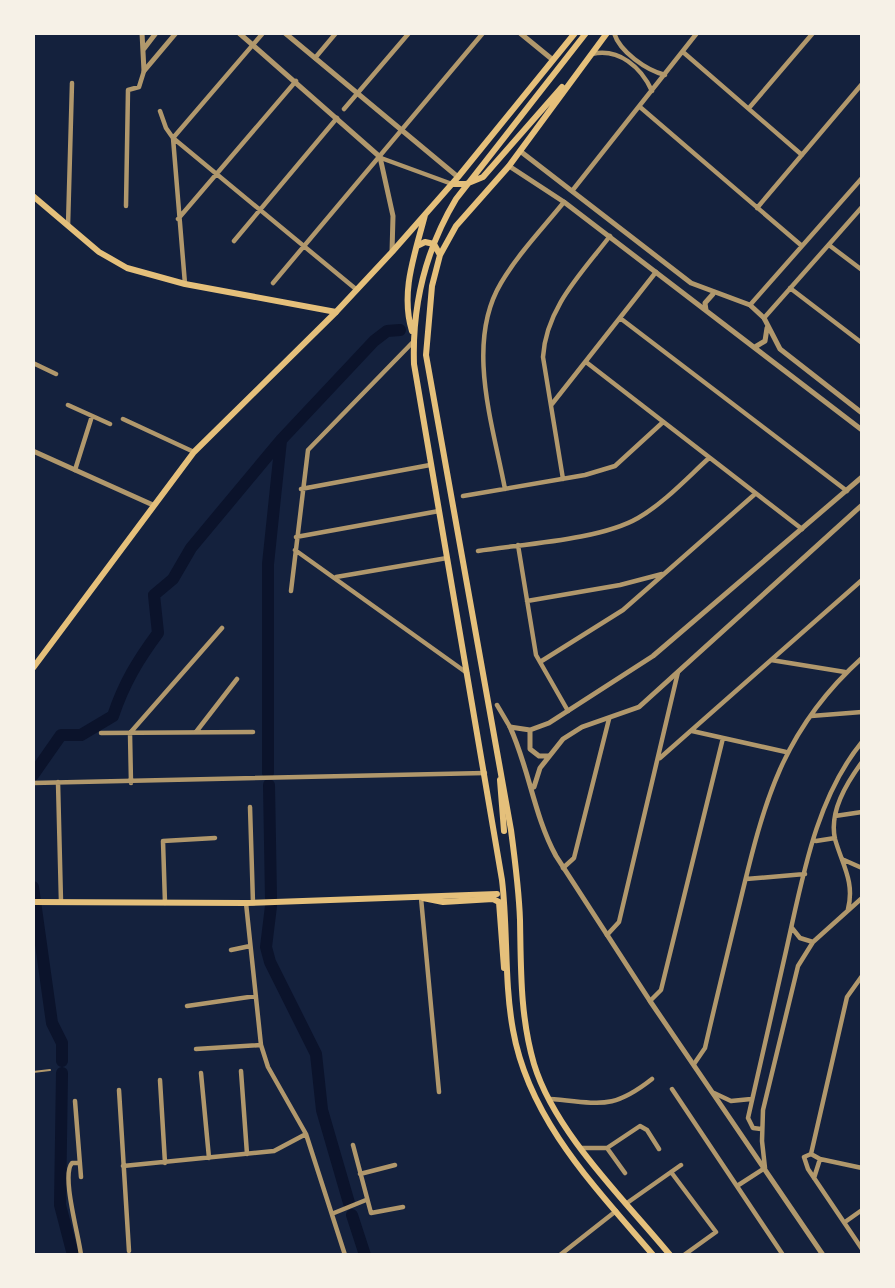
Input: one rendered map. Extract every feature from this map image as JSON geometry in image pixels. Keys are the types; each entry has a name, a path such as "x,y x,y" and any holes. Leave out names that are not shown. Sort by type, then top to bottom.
{"main road":[{"path":"33,668 194,452 336,312 392,252 458,177 575,33"},
{"path":"413,339 429,257 451,207 586,33"},
{"path":"607,33 509,166 456,226 440,256 427,317 426,355 499,758 517,878 521,988 534,1064 548,1099 582,1148 670,1255"},
{"path":"452,184 466,184 483,177 537,113 576,73"},
{"path":"33,197 111,260 185,284 336,312"},
{"path":"425,214 407,288 406,306 413,339 417,390 486,773 502,880 507,920 508,989"},
{"path":"417,246 425,242 433,244 440,256"},
{"path":"499,758 504,831"},
{"path":"33,902 249,903 497,894"},
{"path":"422,898 443,902 493,899 499,902 508,989 522,1068 534,1101 553,1130 653,1255"},
{"path":"616,1211 627,1203"}],"street":[{"path":"142,33 144,71"},
{"path":"142,51 156,33"},
{"path":"126,206 128,90 139,87 144,71 176,33"},
{"path":"239,33 380,157 452,184"},
{"path":"185,284 173,138 263,33"},
{"path":"285,33 458,177"},
{"path":"315,58 336,33"},
{"path":"344,109 409,33"},
{"path":"273,284 483,33"},
{"path":"520,33 553,60"},
{"path":"614,33 618,43 647,68 665,75"},
{"path":"572,191 697,33"},
{"path":"749,108 813,33"},
{"path":"611,52 618,43"},
{"path":"591,54 611,52 642,73 652,91"},
{"path":"682,52 802,155"},
{"path":"178,219 296,81"},
{"path":"68,226 72,83"},
{"path":"757,208 862,85"},
{"path":"640,107 802,246"},
{"path":"160,111 173,138 357,290"},
{"path":"234,240 337,117"},
{"path":"520,151 691,284 713,294 750,304 764,318 787,356 862,413"},
{"path":"380,157 393,216 392,252"},
{"path":"509,166 532,178 610,236 862,430"},
{"path":"532,178 531,169 540,166"},
{"path":"750,304 862,178"},
{"path":"505,489 486,386 486,330 501,283 564,202"},
{"path":"764,318 862,207"},
{"path":"563,479 543,356 549,321 610,236"},
{"path":"829,245 862,270"},
{"path":"551,405 656,272"},
{"path":"790,288 862,343"},
{"path":"706,310 705,303 713,294"},
{"path":"620,318 847,491"},
{"path":"755,347 765,341 767,326"},
{"path":"291,591 305,458 313,443 413,339"},
{"path":"586,362 802,529"},
{"path":"33,363 56,374"},
{"path":"68,405 110,424"},
{"path":"75,470 92,416"},
{"path":"123,419 194,452"},
{"path":"463,496 563,479 615,466 662,423"},
{"path":"33,451 153,505"},
{"path":"478,551 606,530 627,524 649,511 709,458"},
{"path":"301,489 430,465"},
{"path":"510,727 530,730 550,723 627,674 677,637 862,477"},
{"path":"540,662 623,610 755,494"},
{"path":"534,793 535,781 548,756 573,732 639,707 862,505"},
{"path":"296,537 439,511"},
{"path":"518,545 540,662 568,711"},
{"path":"295,550 468,673"},
{"path":"335,577 447,558"},
{"path":"527,601 620,585 663,573"},
{"path":"660,758 862,580"},
{"path":"131,783 130,733 222,628"},
{"path":"694,1064 705,1048 764,804 787,752 810,716 846,672 862,658"},
{"path":"770,660 846,672"},
{"path":"607,936 619,922 660,758 679,668"},
{"path":"196,733 237,679"},
{"path":"497,705 510,727 551,847 563,868 823,1255"},
{"path":"810,716 862,712"},
{"path":"563,868 574,858 608,719"},
{"path":"530,730 530,748 539,756 548,756"},
{"path":"691,731 787,752"},
{"path":"101,733 253,732"},
{"path":"650,1001 661,990 723,738"},
{"path":"761,1129 749,1125 752,1099 792,927 815,841 837,779 862,742"},
{"path":"848,910 851,886 835,838 835,816 842,795 862,762"},
{"path":"33,783 131,783 486,773"},
{"path":"58,782 61,902"},
{"path":"250,807 250,946 261,1045 268,1067 306,1134 334,1213 345,1255"},
{"path":"835,816 862,813"},
{"path":"165,902 163,841 215,838"},
{"path":"815,841 835,838"},
{"path":"844,860 862,867"},
{"path":"746,879 806,874"},
{"path":"422,898 439,1092"},
{"path":"765,1168 761,1129 793,980 813,942 862,898"},
{"path":"792,927 800,938 813,942"},
{"path":"230,950 250,946"},
{"path":"811,1154 847,997 862,976"},
{"path":"187,1006 256,996"},
{"path":"197,1049 261,1045"},
{"path":"240,1071 247,1154"},
{"path":"201,1073 209,1158"},
{"path":"548,1099 611,1103 622,1101 652,1079"},
{"path":"160,1080 165,1163"},
{"path":"672,1089 783,1255"},
{"path":"119,1090 129,1251"},
{"path":"714,1093 731,1101 752,1099"},
{"path":"75,1101 81,1177"},
{"path":"582,1148 607,1148 640,1126 647,1130 659,1149"},
{"path":"123,1166 278,1150 306,1134"},
{"path":"354,1145 371,1213 403,1207"},
{"path":"607,1148 625,1173"},
{"path":"861,1248 814,1178 804,1157 811,1154 862,1168"},
{"path":"814,1178 820,1158"},
{"path":"80,1163 69,1165 69,1204 75,1215 81,1255"},
{"path":"360,1174 395,1165"},
{"path":"627,1203 681,1165"},
{"path":"737,1186 765,1168"},
{"path":"671,1172 716,1231 684,1255"},
{"path":"334,1213 366,1200"},
{"path":"845,1222 862,1210"},
{"path":"560,1255 616,1211"}],"lane":[{"path":"33,1072 50,1070"}],"waterway":[{"path":"268,773 268,564 281,440 374,341 387,331 400,330"},
{"path":"33,775 61,735 81,735 113,716 132,672 158,633 154,595 173,579 191,548 281,440"},
{"path":"269,785 271,898"},
{"path":"33,887 52,1023 62,1043 62,1061"},
{"path":"271,906 266,947 270,962 316,1054 322,1110 349,1203"},
{"path":"62,1073 60,1205 73,1255"},
{"path":"352,1215 365,1255"}]}
